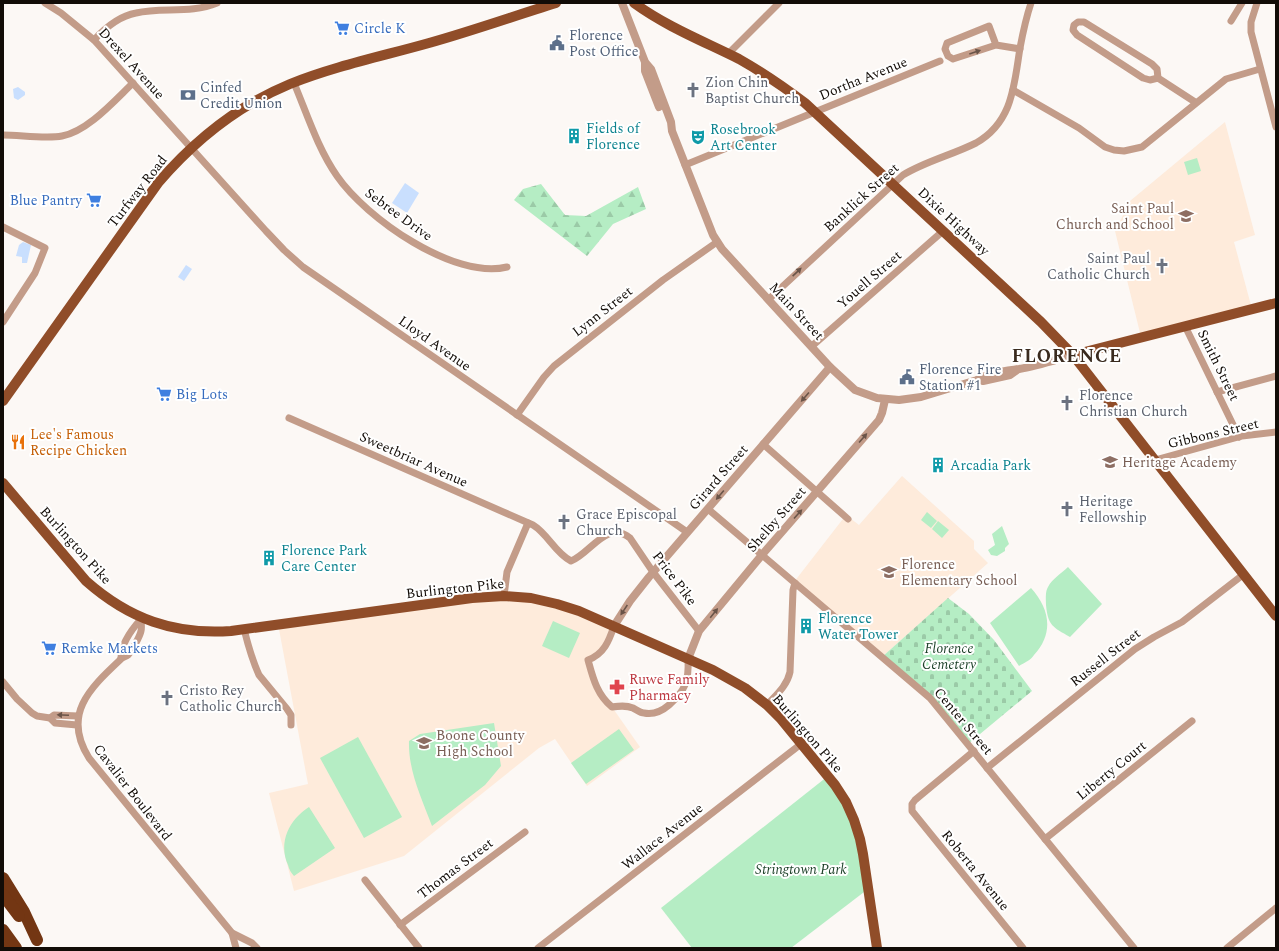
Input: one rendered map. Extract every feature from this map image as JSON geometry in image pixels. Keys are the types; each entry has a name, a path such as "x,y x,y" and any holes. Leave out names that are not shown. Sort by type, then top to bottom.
{"highway":[{"path":"3,878 24,912 40,944"},
{"path":"3,895 40,944"},
{"path":"3,930 16,948"}],"main road":[{"name":"Turfway Road","path":"3,401 147,197 169,169 208,133 258,100 294,83 373,57 436,41 556,3"},
{"name":"Dixie Highway","path":"634,3 674,28 728,54 774,80 815,112 1041,322 1073,355 1276,616"},
{"path":"1073,355 1276,303"},
{"name":"Burlington Pike","path":"3,483 86,581 113,603 141,619 168,627 193,631 218,632 472,598 504,596 531,598 579,611 713,670 736,682 767,705 781,720 835,785 846,802 860,839 877,948"}],"street":[{"name":"Drexel Avenue","path":"45,3 61,13 94,40 192,148"},
{"path":"94,40 114,22 136,13 192,9 216,3"},
{"name":"Main Street","path":"622,3 645,62 646,71 654,95 666,125 672,131 713,235 722,249 830,367 852,388 885,400 916,398 976,380 984,381 1010,375 1018,369 1073,355"},
{"path":"728,54 779,3"},
{"name":"Banklick Street","path":"769,299 893,184 914,168 964,148 988,135 996,128 1002,118 1013,90 1020,49 1031,3"},
{"path":"1231,21 1242,3"},
{"path":"1256,3 1251,22 1251,32 1276,127"},
{"path":"1158,78 1157,69 1152,64 1084,22 1078,22 1074,25 1073,30 1077,35 1143,78 1150,80 1158,78 1196,102"},
{"path":"996,45 989,26 947,43 945,49 948,56 953,59 996,45 1020,49"},
{"name":"Dortha Avenue","path":"685,165 940,61"},
{"path":"1013,90 1079,128 1105,147 1124,151 1142,147 1226,79 1260,69"},
{"path":"3,135 55,136 70,134 87,125 133,83"},
{"name":"Sebree Drive","path":"294,83 332,169 349,191 370,211 412,241 440,257 450,261 488,269 507,267"},
{"name":"Lloyd Avenue","path":"192,148 266,231 303,267 687,532"},
{"path":"3,227 45,248 35,273 3,322"},
{"name":"Youell Street","path":"812,346 944,231"},
{"name":"Lynn Street","path":"517,415 544,377 554,366 663,280 718,242"},
{"name":"Smith Street","path":"1185,326 1239,437"},
{"name":"Girard Street","path":"614,626 630,601 653,572 830,367"},
{"path":"1217,392 1276,376"},
{"name":"Shelby Street","path":"688,659 699,631 761,556 879,420 885,400"},
{"name":"Sweetbriar Avenue","path":"289,418 528,523 541,531 565,558 571,561"},
{"name":"Gibbons Street","path":"1155,460 1239,437 1276,432"},
{"path":"763,444 848,519"},
{"name":"Center Street","path":"708,509 761,556 795,583 930,698 1134,948"},
{"path":"504,596 507,572 528,523"},
{"name":"Price Pike","path":"571,561 577,559 607,534 616,532 621,533 630,538 653,572 699,631"},
{"name":"Russell Street","path":"988,768 1135,648 1182,622 1244,574"},
{"path":"767,705 786,684 790,672 793,590 795,583"},
{"name":"Cavalier Boulevard","path":"141,619 134,627 121,651 121,658 88,693 81,704 77,725 80,741 88,758 232,933 252,943 257,948"},
{"path":"614,626 605,648 598,656 588,660 597,689 612,707 621,705 631,707 642,713 652,714 663,710 682,692 688,672 688,659"},
{"path":"244,629 247,644 259,675 287,709 290,715 291,725"},
{"path":"3,682 18,699 37,716 50,718 55,723 77,725"},
{"path":"50,718 54,715 78,716"},
{"name":"Liberty Court","path":"1045,839 1192,721"},
{"name":"Wallace Avenue","path":"538,948 801,744"},
{"name":"Roberta Avenue","path":"974,751 915,800 912,806 913,813 1023,948"},
{"name":"Thomas Street","path":"400,925 525,832"},
{"path":"365,880 419,948"},
{"path":"1232,946 1276,908"},
{"name":"Cavalier Boulevard","path":"232,933 236,948"}],"shaded area":[{"name":"Saint Paul Church and School","path":"1225,122 1255,235 1234,242 1252,309 1141,337 1115,231 1130,201"},
{"name":"Florence Elementary School","path":"902,476 974,541 974,549 988,563 882,657 794,582 846,515 859,525"},
{"name":"Boone County High School","path":"519,597 614,626 610,638 589,660 593,677 640,747 587,786 555,739 539,748 404,856 294,891 269,793 308,784 278,624"}],"green space":[{"path":"1197,158 1201,171 1188,175 1184,162"},
{"path":"541,184 565,215 586,216 638,187 646,209 613,224 587,256 514,200 523,189"},
{"path":"927,512 937,521 931,528 921,520"},
{"path":"938,521 949,530 942,538 932,529"},
{"path":"1002,526 1009,544 1005,548 1005,551 997,556 991,555 988,550 995,545 992,534"},
{"path":"1068,567 1102,604 1070,637 1052,625 1048,617 1046,605 1046,593 1048,587"},
{"path":"1031,588 1042,604 1046,613 1047,630 1045,638 1033,657 1019,666 990,623"},
{"name":"Florence Cemetery","path":"948,598 969,614 994,640 1032,691 968,744 930,698 882,657"},
{"path":"553,621 580,633 569,658 542,646"},
{"path":"494,723 501,766 485,785 432,826 413,774 409,752 409,741 420,734"},
{"path":"619,729 634,750 586,784 571,763"},
{"path":"358,737 402,817 364,838 320,758"},
{"name":"Stringtown Park","path":"828,776 846,802 868,889 791,948 692,948 661,908"},
{"path":"309,807 335,848 294,876 285,856 285,840 287,832 296,818"}],"water":[{"path":"18,87 25,92 25,95 18,100 14,98 13,89"},
{"path":"405,183 419,193 407,213 392,203"},
{"path":"23,242 31,245 27,263 22,263 22,257 16,256 19,245"},
{"path":"186,265 192,269 184,281 178,277"}],"place":[{"name":"Circle K","path":"342,28"},
{"name":"Florence Post Office","path":"557,43"},
{"name":"Zion Chin Baptist Church","path":"693,90"},
{"name":"Cinfed Credit Union","path":"188,95"},
{"name":"Fields of Florence","path":"574,136"},
{"name":"Rosebrook Art Center","path":"698,137"},
{"name":"Blue Pantry","path":"94,200"},
{"name":"Saint Paul Church and School","path":"1186,216"},
{"name":"Saint Paul Catholic Church","path":"1162,266"},
{"name":"Florence Fire Station #1","path":"907,377"},
{"name":"Big Lots","path":"164,394"},
{"name":"Florence Christian Church","path":"1067,403"},
{"name":"Lee's Famous Recipe Chicken","path":"18,442"},
{"name":"Heritage Academy","path":"1110,462"},
{"name":"Arcadia Park","path":"938,465"},
{"name":"Heritage Fellowship","path":"1067,509"},
{"name":"Grace Episcopal Church","path":"564,522"},
{"name":"Florence Park Care Center","path":"269,558"},
{"name":"Florence Elementary School","path":"889,572"},
{"name":"Florence Water Tower","path":"806,626"},
{"name":"Remke Markets","path":"49,648"},
{"name":"Ruwe Family Pharmacy","path":"617,687"},
{"name":"Cristo Rey Catholic Church","path":"167,698"},
{"name":"Boone County High School","path":"424,743"}],"district":[{"name":"FLORENCE","path":"1067,356"}]}
